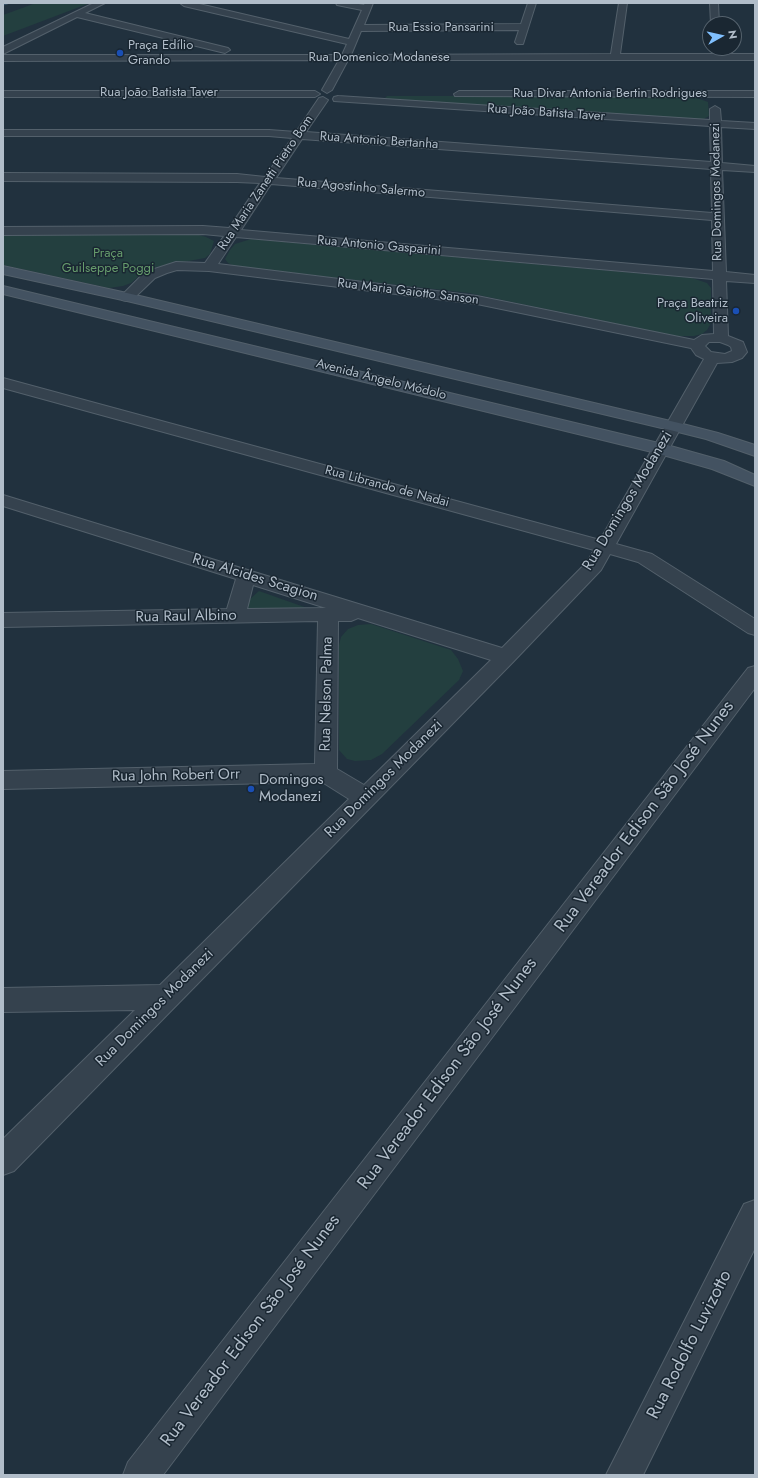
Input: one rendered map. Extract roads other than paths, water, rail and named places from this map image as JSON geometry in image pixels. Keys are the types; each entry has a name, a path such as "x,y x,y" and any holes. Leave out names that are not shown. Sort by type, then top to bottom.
{"street":[{"path":"3,51 101,3"},
{"path":"184,3 352,42"},
{"path":"340,3 367,6"},
{"path":"515,58 532,3"},
{"path":"615,58 623,3"},
{"path":"714,3 715,16"},
{"name":"Rua Maria Zanetti Pietro Bom","path":"209,267 299,135 322,94 346,58 367,6"},
{"path":"76,14 259,58"},
{"name":"Rua Essio Pansarini","path":"358,28 525,27"},
{"path":"209,58 222,49"},
{"name":"Rua Domenico Modanese","path":"3,58 615,58 702,54"},
{"name":"Rua Domenico Modanese","path":"740,56 755,58"},
{"name":"Rua João Batista Taver","path":"3,94 322,94 755,126"},
{"path":"380,98 412,94"},
{"name":"Rua Divar Antonia Bertin Rodrigues","path":"452,94 755,94"},
{"name":"Rua Domingos Modanezi","path":"715,94 721,338"},
{"name":"Rua Antonio Bertanha","path":"3,132 269,133 755,169"},
{"name":"Rua Agostinho Salermo","path":"3,177 229,178 268,180 718,217"},
{"name":"Rua Antonio Gasparini","path":"3,231 203,230 755,279"},
{"name":"Rua Maria Gaiotto Sanson","path":"127,297 150,275 162,270 176,266 209,267 477,300 697,345"},
{"name":"Avenida Ângelo Módolo","path":"3,270 127,297 673,426 712,436 755,451"},
{"name":"Avenida Ângelo Módolo","path":"3,290 661,448 718,465 755,481"},
{"path":"707,338 721,338 733,342 737,350 727,359 712,358 701,352 697,345 698,342 707,338"},
{"path":"737,350 754,353"},
{"name":"Rua Domingos Modanezi","path":"3,1160 506,657 594,566 712,358"},
{"name":"Rua Librando de Nadai","path":"3,383 645,558 755,628"},
{"name":"Rua Alcides Scagion","path":"3,500 506,657"},
{"path":"235,617 246,576"},
{"name":"Rua Raul Albino","path":"3,620 368,614"},
{"name":"Rua Nelson Palma","path":"326,773 328,615"},
{"name":"Rua Vereador Edison São José Nunes","path":"141,1475 755,673"},
{"path":"326,773 366,797"},
{"name":"Rua John Robert Orr","path":"3,780 326,773"},
{"path":"3,1000 167,997"},
{"name":"Rua Rodolfo Luvizotto","path":"624,1475 755,1215"}],"waterway":[{"path":"3,4 7,3"}],"place":[{"name":"Praça Edílio Grando","path":"120,53"},
{"name":"Praça Beatriz Oliveira","path":"736,311"},
{"name":"Domingos Modanezi","path":"251,789"}],"park label":[{"name":"Praça Guilseppe Poggi","path":"108,262"}]}
